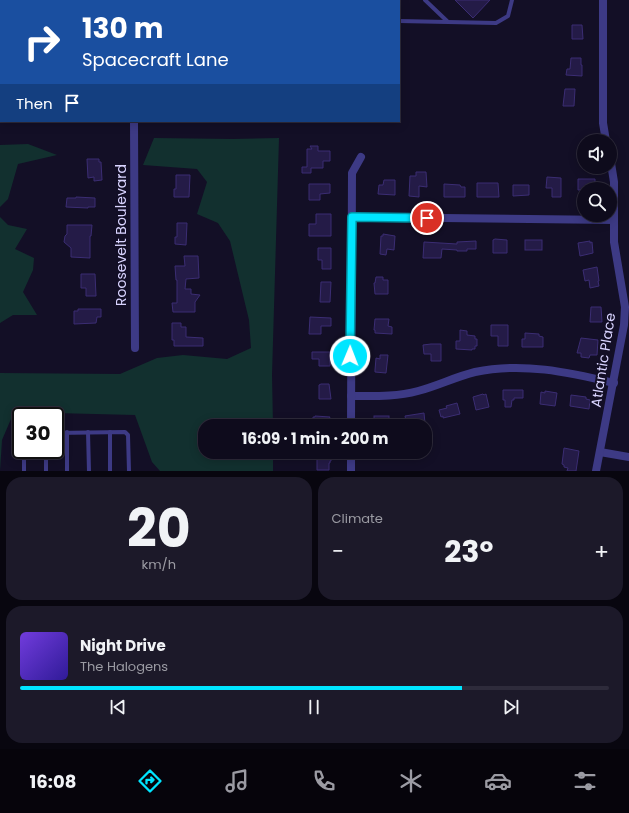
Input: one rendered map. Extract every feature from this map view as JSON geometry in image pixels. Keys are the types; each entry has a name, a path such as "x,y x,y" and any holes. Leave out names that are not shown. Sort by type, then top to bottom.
{"street":[{"path":"603,0 603,123 605,134"},
{"name":"Roosevelt Boulevard","path":"134,122 135,348"},
{"path":"351,419 352,173 361,157"},
{"path":"352,217 577,220"},
{"name":"Atlantic Place","path":"596,471 624,325 625,307 616,258 614,222"},
{"path":"351,396 404,394 419,391 456,377 477,372 520,367 564,372 614,383"},
{"path":"600,452 629,457"},
{"path":"351,459 351,471"}],"lane":[{"path":"425,0 448,21"},
{"path":"400,21 496,23 508,16 512,0"},
{"path":"68,471 67,432 125,432 128,435 129,471"},
{"path":"88,432 89,471"},
{"path":"110,432 110,471"},
{"path":"24,459 24,471"},
{"path":"46,459 46,471"}],"green space":[{"path":"154,138 279,138 272,375 273,419 198,419 198,459 273,459 273,471 160,471 152,462 135,415 64,413 64,407 12,407 12,417 2,440 0,471 0,373 120,374 157,358 183,355 227,359 251,348 249,320 230,241 218,223 197,214 207,182 197,169 143,165"},
{"path":"28,144 57,155 18,164 8,199 0,207 0,145"},
{"path":"0,217 8,225 27,229 15,249 34,258 33,270 23,292 37,315 13,315 0,323"}],"building":[{"path":"455,0 490,0 473,18"},
{"path":"572,25 582,25 583,39 572,39"},
{"path":"571,58 581,58 582,76 566,75 567,69 570,69"},
{"path":"565,89 575,89 574,106 563,106"},
{"path":"310,146 318,146 318,151 330,151 330,161 323,161 323,168 311,168 311,173 302,173 302,167 307,167 307,149 312,149"},
{"path":"87,159 99,159 99,162 101,162 102,180 94,181 94,177 88,178"},
{"path":"416,172 426,172 427,187 419,186 419,197 409,196 410,176 416,176"},
{"path":"176,175 190,175 189,197 174,197 174,189 176,189"},
{"path":"547,177 561,178 561,197 552,197 552,188 546,188"},
{"path":"578,179 595,179 595,182 578,182"},
{"path":"384,180 395,180 395,195 378,194 379,185 383,185"},
{"path":"477,183 498,183 499,197 477,197"},
{"path":"309,184 330,184 330,193 320,194 320,200 309,200"},
{"path":"444,184 460,185 461,187 465,187 465,197 444,197"},
{"path":"513,185 529,185 529,195 513,196"},
{"path":"67,198 95,198 95,207 66,207"},
{"path":"316,214 331,214 331,236 309,236 309,224 316,224"},
{"path":"177,223 187,223 186,245 175,244 175,237 177,237"},
{"path":"67,225 92,225 90,236 90,258 71,257 71,248 64,242 67,234"},
{"path":"383,234 395,236 394,250 387,249 386,255 380,254 381,236 383,236"},
{"path":"493,240 507,240 507,253 493,253"},
{"path":"525,240 542,240 542,250 525,250"},
{"path":"476,241 476,249 457,251 442,249 441,258 423,258 424,242 457,244 457,242"},
{"path":"590,241 590,243 592,242 593,253 580,256 578,243"},
{"path":"318,248 331,248 331,269 322,269 322,260 318,260"},
{"path":"184,256 198,256 199,278 186,279 185,289 191,289 191,294 200,295 195,302 195,312 173,312 172,303 177,303 177,280 175,266 185,266"},
{"path":"597,267 599,286 590,288 589,280 585,281 583,270"},
{"path":"81,274 95,274 96,296 86,296 86,288 81,288"},
{"path":"376,277 383,277 383,280 388,280 388,294 375,294 374,283"},
{"path":"321,282 331,282 330,302 320,302"},
{"path":"591,307 601,307 602,322 590,322"},
{"path":"78,309 101,309 101,317 97,317 96,323 74,324 74,311 78,311"},
{"path":"310,317 331,318 331,326 321,326 321,334 309,334"},
{"path":"375,319 389,319 388,326 392,327 392,334 375,333"},
{"path":"172,323 181,323 181,327 186,327 186,337 203,338 203,346 174,346 174,340 172,340"},
{"path":"491,325 508,325 508,346 498,346 498,336 491,336"},
{"path":"460,330 467,331 467,335 475,336 475,339 477,339 477,346 475,346 475,349 456,349 456,341 460,341"},
{"path":"525,333 539,334 539,336 543,337 543,347 522,347 522,339 525,339"},
{"path":"581,338 598,340 597,355 590,355 589,358 581,357 581,353 577,353"},
{"path":"441,344 441,361 431,361 431,354 424,354 423,345"},
{"path":"312,352 330,352 330,366 319,366 319,359 312,359"},
{"path":"380,355 388,355 386,373 375,372 376,358 380,359"},
{"path":"329,384 331,399 319,399 319,385"},
{"path":"503,390 523,390 523,398 514,398 514,400 512,400 511,407 505,407"},
{"path":"545,391 557,393 555,406 540,404 541,392 545,393"},
{"path":"486,394 489,407 476,410 473,397"},
{"path":"571,395 586,397 586,399 590,400 589,409 570,406"},
{"path":"457,403 460,414 443,418 443,416 441,417 439,410"},
{"path":"424,413 425,419 406,419 405,416"},
{"path":"374,416 389,416 389,419 374,419"},
{"path":"313,417 330,417 329,419 313,419"},
{"path":"564,448 579,451 576,471 567,471 568,468 564,467 562,464"},
{"path":"317,459 331,459 329,463 329,470 317,470"}],"route":[{"path":"350,356 352,217 427,218"}]}
